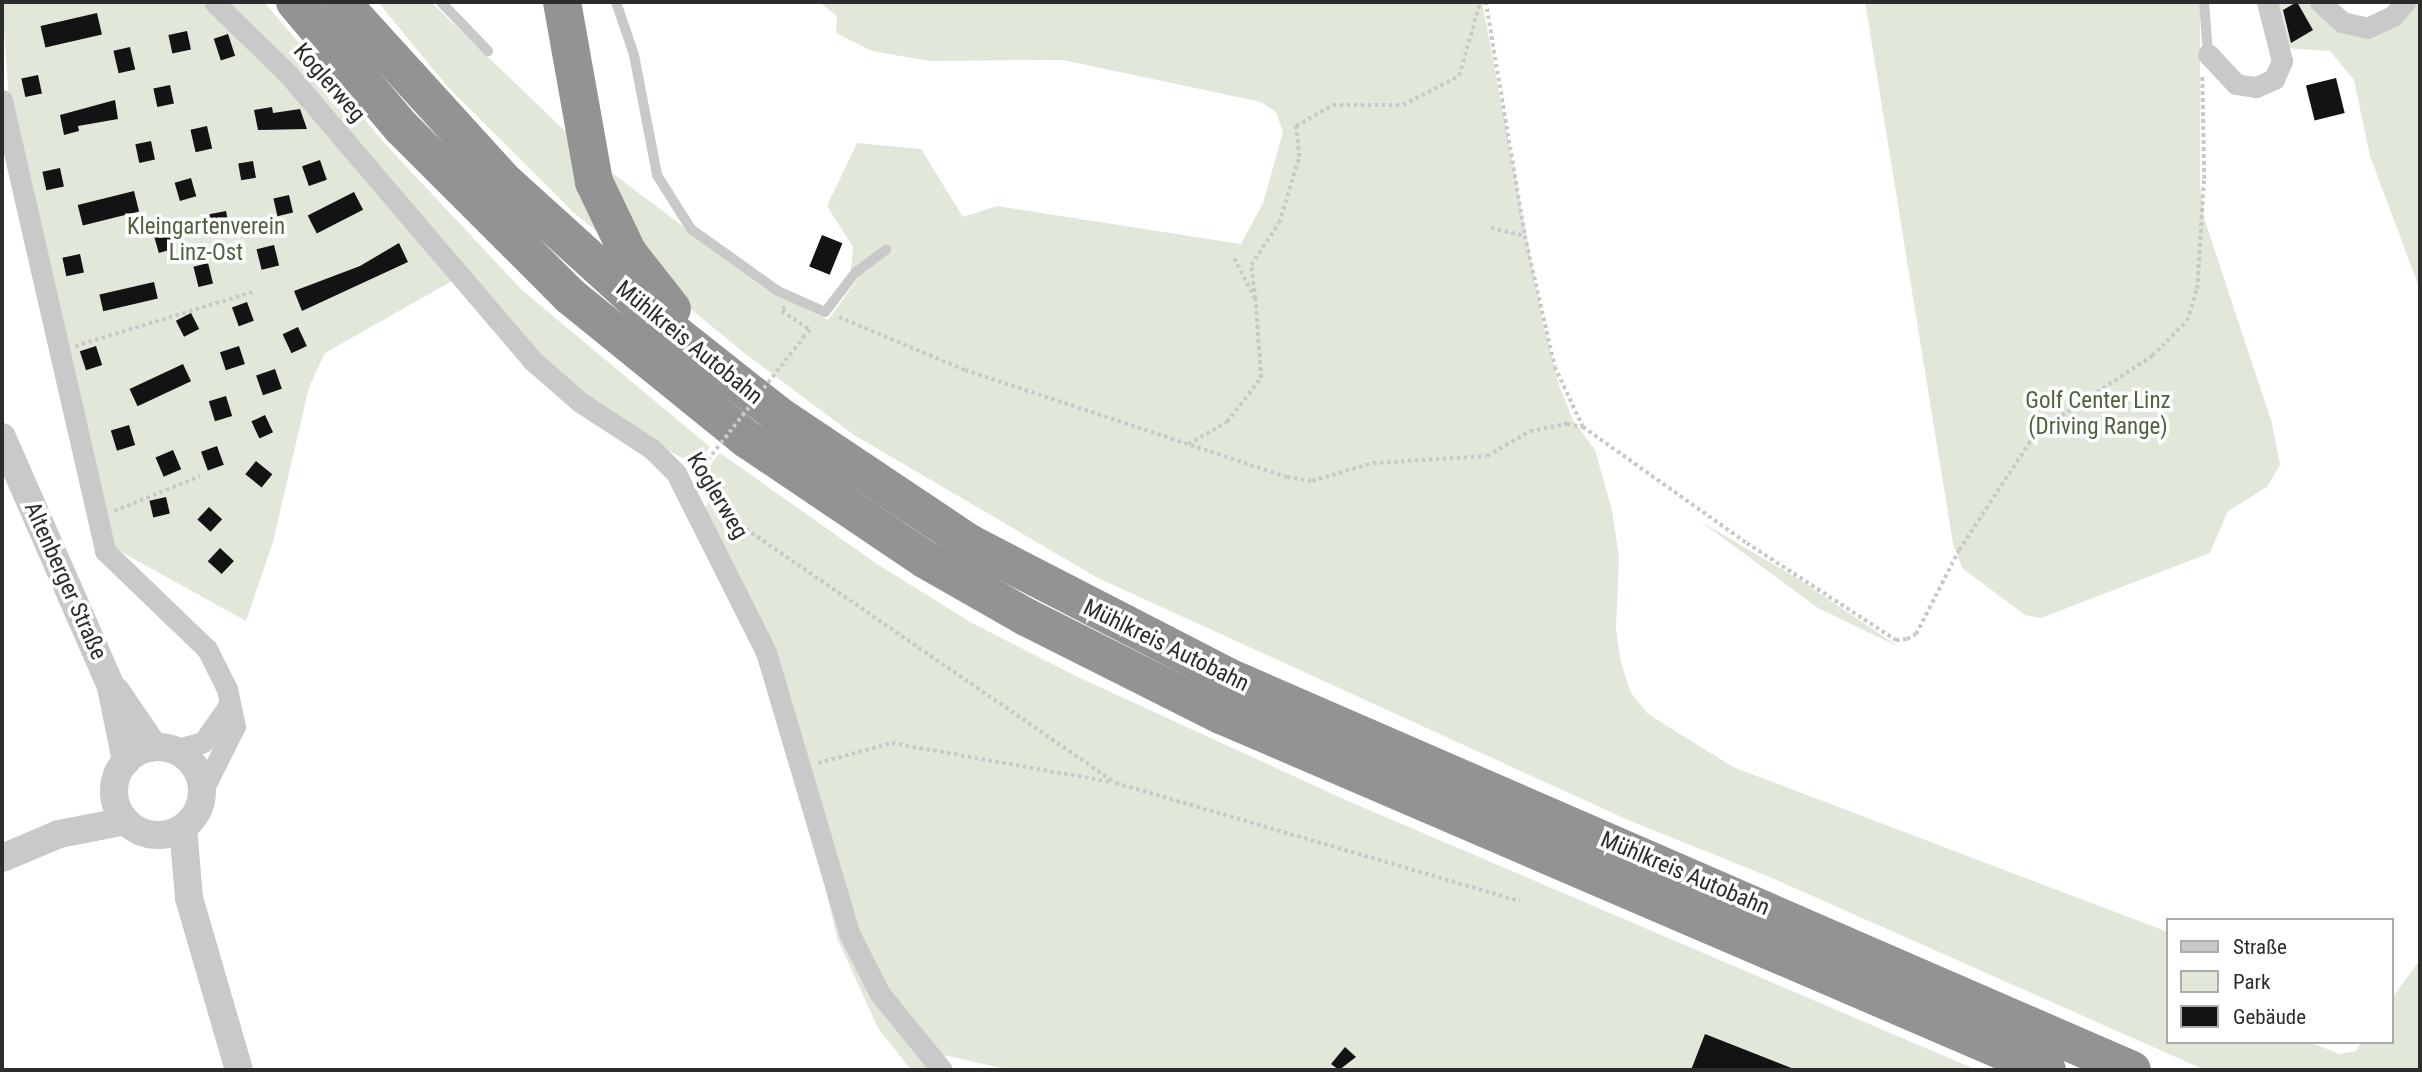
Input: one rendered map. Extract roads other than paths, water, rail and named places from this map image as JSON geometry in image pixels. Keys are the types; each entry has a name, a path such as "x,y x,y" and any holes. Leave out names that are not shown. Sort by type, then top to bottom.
{"highway":[{"path":"267,2 336,53"},
{"name":"Mühlkreis Autobahn","path":"295,2 336,53 478,208 570,296 748,440 926,560 1038,624 1221,715 2047,1070"},
{"name":"Mühlkreis Autobahn","path":"341,2 504,181 715,367 927,516 1126,629 2132,1070"},
{"path":"562,2 586,154 603,207 628,253 715,367"}],"street":[{"name":"Koglerweg","path":"214,2 287,73 524,352 580,402 652,449 684,487 748,608 803,768 832,885 863,965 899,1022 942,1070"},
{"path":"2208,54 2236,84 2256,87 2274,79 2282,61 2267,2"},
{"path":"2320,2 2342,22 2367,28 2393,16 2405,2"},
{"path":"2,100 24,214 110,560 206,649 224,676 233,732 202,792 197,812 169,832 125,821 59,834 2,858"},
{"name":"Altenberger Straße","path":"2,437 111,687 126,761"},
{"name":"Altenberger Straße","path":"111,687 125,699 164,749 193,763 202,792"},
{"path":"59,834 114,793 126,761 164,749 202,742 229,705"},
{"path":"114,793 125,821"},
{"path":"169,832 239,1070"}],"lane":[{"path":"441,2 488,51"},
{"path":"616,2 634,55 650,150 666,196 678,216 712,247 791,298 825,312 855,273 886,250"},
{"path":"2204,2 2208,54"}],"park label":[{"name":"Kleingartenverein Linz-Ost","path":"206,240"},
{"name":"Golf Center Linz (Driving Range)","path":"2098,414"}]}
